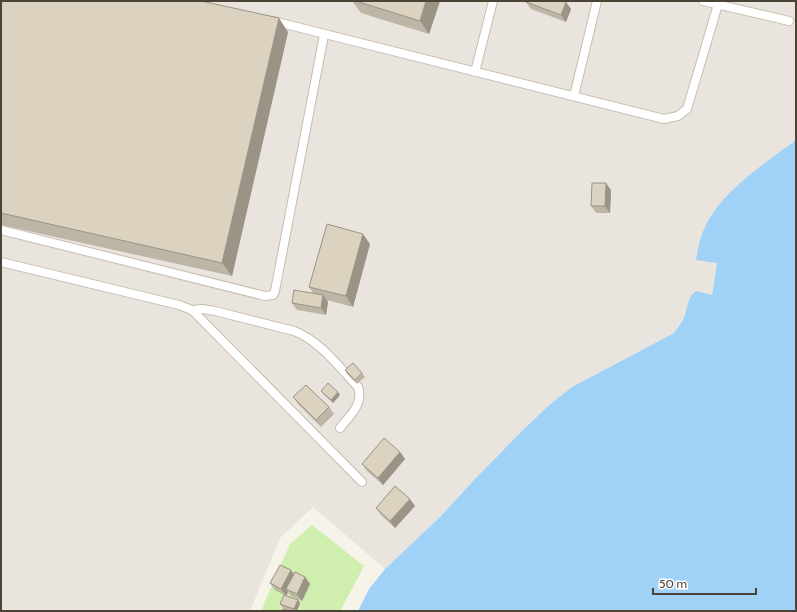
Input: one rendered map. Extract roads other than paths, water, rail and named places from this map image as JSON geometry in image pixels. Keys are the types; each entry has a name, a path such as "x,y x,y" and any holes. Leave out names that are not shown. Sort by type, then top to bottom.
{"lane":[{"path":"475,72 493,1"},
{"path":"574,96 597,1"},
{"path":"703,1 718,3 789,20"},
{"path":"265,20 664,119 678,116 687,108 718,3"},
{"path":"1,230 265,296 273,295 324,35"},
{"path":"1,262 179,305 192,310 362,482"},
{"path":"192,310 202,309 215,311 294,331 304,335 318,346 358,387 361,394 359,403 340,428"}],"water":[{"path":"796,140 796,611 358,611 369,589 385,569 441,516 474,480 548,406 572,387 674,333 683,320 691,297 696,291 712,295 717,263 696,260 700,239 705,227 722,201 733,190 758,168"}]}
